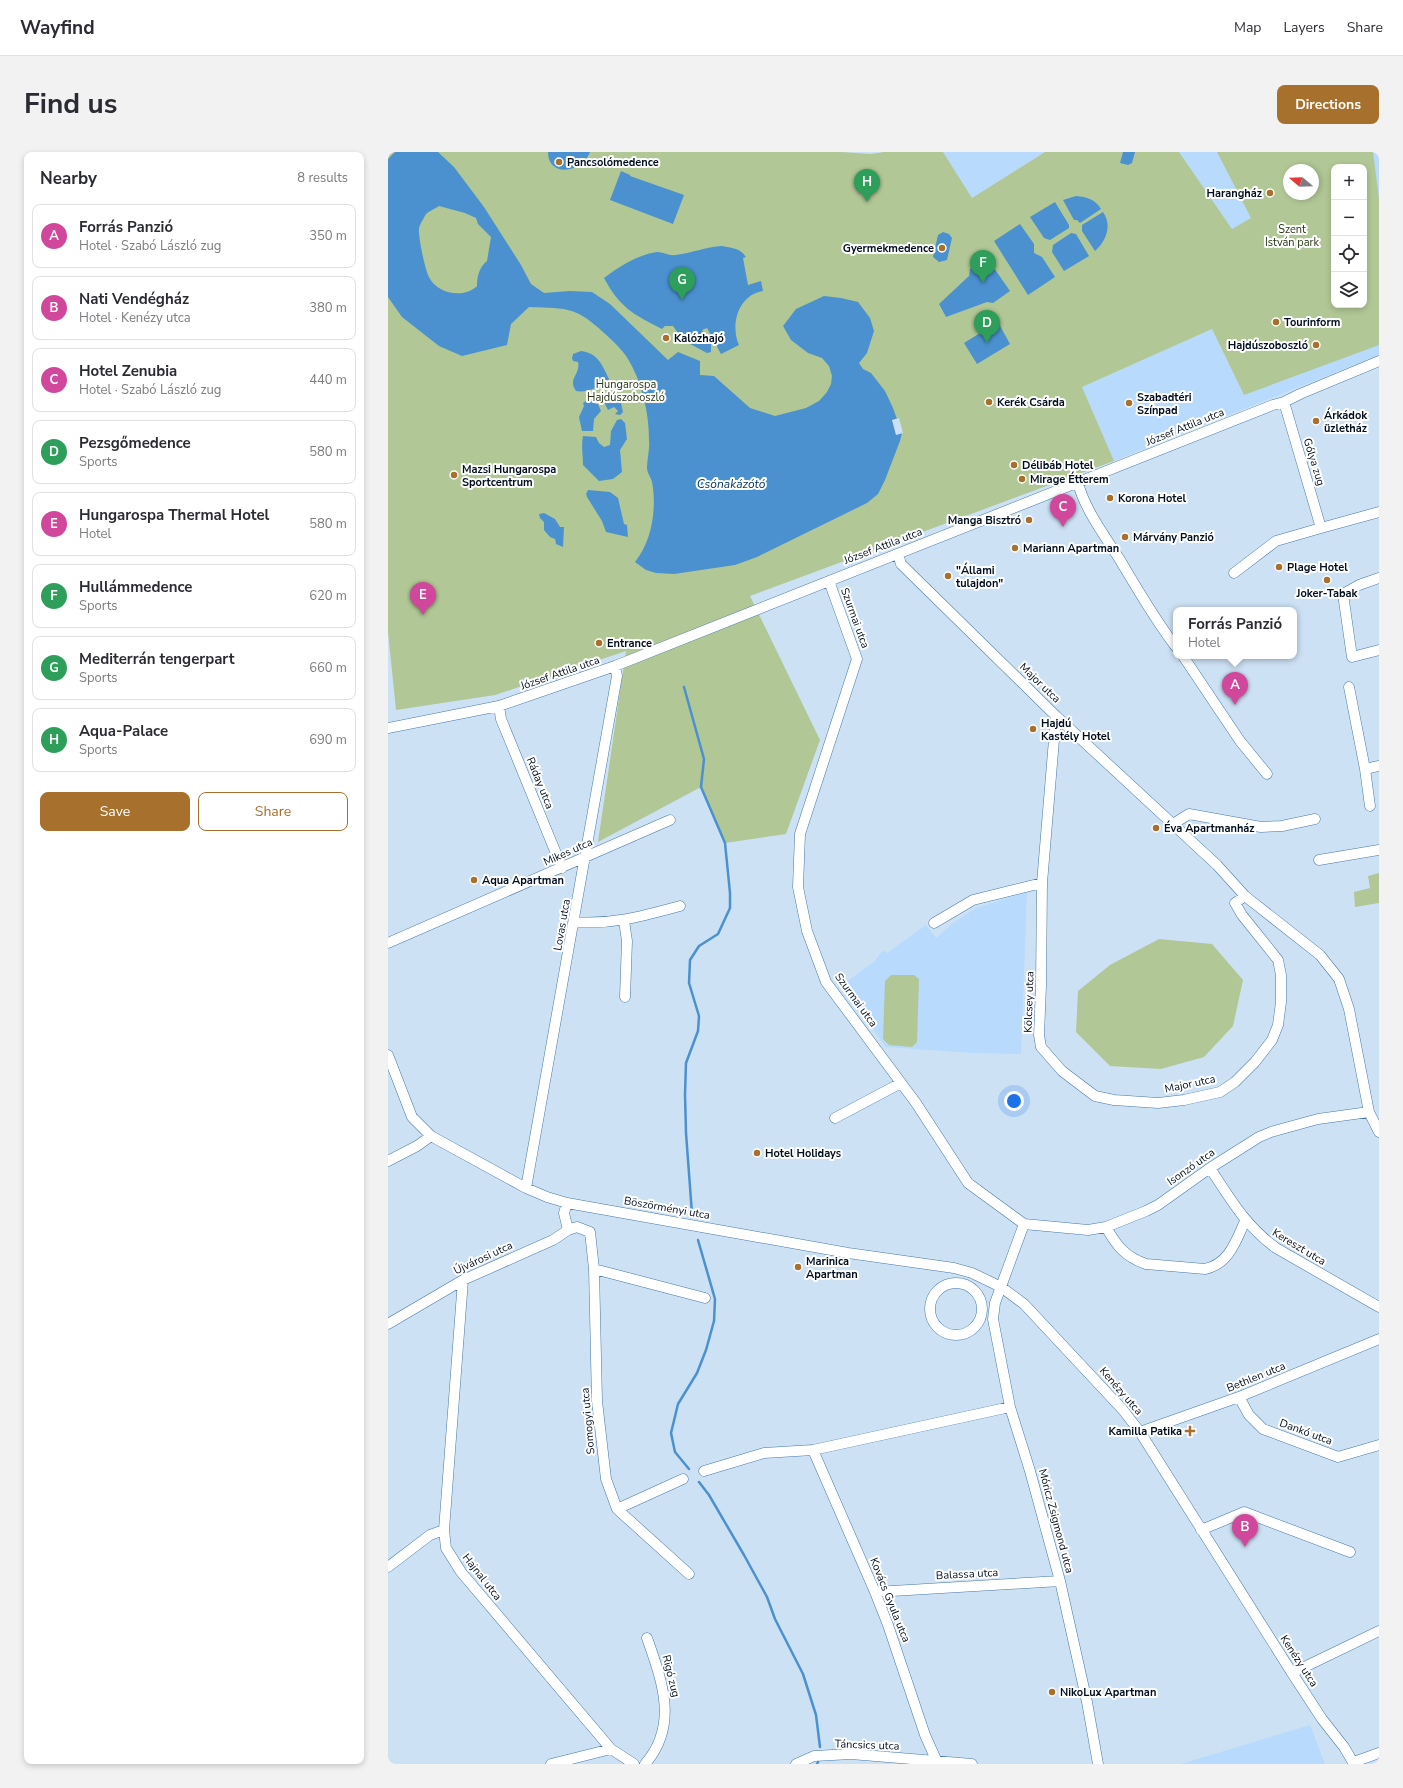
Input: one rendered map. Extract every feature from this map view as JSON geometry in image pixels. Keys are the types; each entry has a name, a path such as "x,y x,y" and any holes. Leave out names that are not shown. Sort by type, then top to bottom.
{"street":[{"name":"József Attila utca","path":"388,728 499,706 615,666 1273,405 1284,402 1379,361"},
{"name":"Gólya zug","path":"1284,402 1321,528"},
{"path":"1078,483 1081,495 1108,543 1173,644"},
{"path":"1234,573 1276,541 1379,512"},
{"name":"Major utca","path":"898,554 901,564 1056,716 1217,865 1245,896 1320,955 1339,979 1350,1009 1369,1112 1379,1132"},
{"path":"1379,578 1359,585 1343,594 1352,657 1379,650"},
{"name":"Szurmai utca","path":"829,581 857,659 800,834 798,887 807,931 826,982 901,1083 968,1183 1024,1224"},
{"path":"1184,659 1240,741 1266,774"},
{"name":"Lovas utca","path":"526,1188 586,858 617,676 615,666"},
{"path":"1349,687 1365,769 1370,806"},
{"name":"Ráday utca","path":"499,706 501,719 562,868"},
{"name":"Kölcsey utca","path":"1056,716 1042,884 1039,1035 1041,1047 1062,1071 1095,1096"},
{"path":"1365,769 1379,766"},
{"path":"1173,824 1188,814 1262,827 1282,826 1315,819"},
{"name":"Mikes utca","path":"388,943 586,858 670,820"},
{"path":"1319,860 1379,850"},
{"path":"934,923 973,900 1042,884"},
{"name":"Major utca","path":"1095,1096 1114,1100 1158,1103 1184,1100 1220,1092 1235,1082 1255,1062 1272,1040 1278,1025 1281,975 1278,960 1242,915 1235,903 1245,896"},
{"path":"574,922 590,923 624,921 680,906"},
{"path":"624,921 627,941 625,997"},
{"name":"Böszörményi utca","path":"388,1056 412,1117 431,1136 526,1188 547,1197 567,1203 848,1253 954,1268 972,1273 1001,1287"},
{"path":"835,1118 901,1083"},
{"name":"Isonzó utca","path":"1024,1224 1088,1230 1106,1227 1158,1205 1247,1144 1271,1132 1318,1119 1369,1112"},
{"path":"388,1161 417,1146 431,1136"},
{"name":"Kereszt utca","path":"1210,1168 1245,1221 1264,1239 1276,1248 1379,1307"},
{"path":"567,1203 564,1213 568,1230"},
{"path":"1106,1227 1115,1244 1123,1252 1137,1261 1153,1265 1205,1268 1214,1267 1226,1257 1245,1221"},
{"name":"Móricz Zsigmond utca","path":"1024,1224 995,1303 993,1320 1010,1407 1030,1471 1060,1581 1087,1702 1098,1764"},
{"name":"Somogyi utca","path":"568,1230 577,1227 590,1232 594,1269 597,1401 606,1479 617,1509 689,1574"},
{"name":"Újvárosi utca","path":"388,1324 463,1280 553,1240 568,1230"},
{"path":"594,1269 705,1298"},
{"name":"Hajnal utca","path":"463,1280 444,1530 446,1548 461,1572 610,1749 634,1764"},
{"path":"952,1283 964,1284 972,1288 980,1297 982,1305 981,1317 974,1329 966,1334 957,1336 948,1334 940,1330 932,1319 930,1310 931,1301 935,1293 944,1285 952,1283"},
{"name":"Kenézy utca","path":"1001,1287 1014,1295 1036,1314 1123,1410 1140,1432 1292,1673 1322,1719 1354,1763"},
{"path":"981,1317 993,1320"},
{"name":"Bethlen utca","path":"1140,1432 1239,1397 1379,1339"},
{"name":"Dankó utca","path":"1239,1397 1249,1415 1263,1429 1338,1457 1379,1445"},
{"path":"704,1471 764,1453 813,1450 1010,1407"},
{"name":"Kovács Gyula utca","path":"813,1450 875,1592 888,1625 925,1735 938,1763"},
{"path":"617,1509 683,1479"},
{"path":"1201,1530 1244,1512 1350,1552"},
{"path":"388,1567 430,1535 444,1530"},
{"name":"Balassa utca","path":"875,1592 1060,1581"},
{"path":"1292,1673 1379,1632"},
{"name":"Rigó zug","path":"645,1764 657,1748 663,1731 666,1707 660,1674 647,1638"},
{"path":"551,1764 610,1749"},
{"path":"1354,1763 1379,1753"},
{"name":"Táncsics utca","path":"796,1764 814,1756 837,1754 938,1763 972,1764"}],"shaded area":[{"path":"943,152 1045,152 972,198"},
{"path":"1179,152 1379,152 1379,355 1114,461 1082,387 1212,329 1244,395 1232,229"},
{"path":"1027,892 1021,1054 973,1053 886,1047 841,986 875,961 883,950 887,953 926,925 936,938 953,923 976,908"},
{"path":"1310,1725 1325,1764 1181,1764"}],"green space":[{"name":"Hungarospa Hajdúszoboszló","path":"388,152 841,152 871,154 884,152 943,152 972,198 1045,152 1179,152 1232,229 1251,218 1217,152 1373,152 1379,199 1379,345 1244,395 1212,329 1082,387 1114,461 750,596 820,740 786,834 725,843 701,787 598,842 626,651 495,695 396,710 388,632"},
{"path":"1379,873 1379,903 1355,907 1354,892 1370,888 1368,876"},
{"path":"1159,939 1212,944 1243,980 1233,1026 1204,1057 1161,1069 1110,1066 1076,1032 1078,991 1110,965"},
{"path":"891,975 914,975 919,979 917,1042 912,1047 889,1045 883,1039 885,981"}],"water":[{"name":"Csónakázótó","path":"395,152 438,152 454,167 484,207 521,265 531,284 544,293 570,291 592,292 610,304 668,360 678,352 700,361 700,375 714,376 750,408 775,416 806,408 819,401 827,392 831,384 832,376 829,366 822,358 808,353 791,340 783,326 796,309 824,296 858,302 870,318 874,331 867,353 859,363 863,369 871,373 885,391 902,433 885,480 878,494 867,503 757,557 735,565 674,574 656,573 646,570 635,562 646,544 652,524 654,503 652,482 647,468 649,430 644,398 633,368 628,359 617,345 591,322 578,313 563,309 529,307 511,324 507,345 462,356 439,346 402,317 388,297 388,159","holes":["439,206 465,213 476,218 478,224 491,237 487,261 479,272 477,286 472,290 465,292 451,293 438,287 429,277 422,253 419,228 426,214"]},
{"name":"Pancsolómedence","path":"548,152 590,152 580,165 566,170 553,166 549,160"},
{"path":"1123,152 1135,152 1132,163 1128,165 1120,163"},
{"path":"621,171 630,176 684,195 673,224 610,200"},
{"path":"1076,196 1090,199 1101,209 1080,223 1077,220 1074,220 1063,200"},
{"path":"1055,202 1069,225 1069,228 1050,240 1044,238 1030,217"},
{"path":"1103,212 1106,217 1108,227 1107,232 1103,242 1095,251 1082,231 1082,225"},
{"path":"1020,224 1034,244 1034,253 1042,257 1055,277 1028,295 994,241"},
{"name":"Gyermekmedence","path":"943,232 949,234 952,238 947,260 939,262 933,257 938,235"},
{"path":"1071,233 1076,234 1089,256 1064,271 1052,252 1053,245"},
{"path":"722,246 736,249 744,254 746,257 743,258 748,285 761,281 763,291 747,298 738,312 735,329 739,345 721,354 707,328 702,330 708,337 706,338 711,344 711,352 707,353 677,337 678,333 673,326 665,326 662,329 628,309 616,297 604,278 616,269 650,253 657,252 676,255"},
{"path":"987,258 1010,291 993,303 987,302 946,317 939,304 969,276 970,269"},
{"path":"998,322 1010,344 977,364 964,343"},
{"path":"581,351 592,354 599,360 609,379 608,382 596,388 576,391 573,380 578,370 578,362 573,361 572,358 573,354"},
{"path":"619,395 623,412 620,415 615,414 618,411 614,407 608,410 605,404 607,397"},
{"path":"586,401 594,401 595,404 598,404 601,411 594,419 593,431 582,431 579,417 584,406 583,403"},
{"path":"621,419 625,423 627,439 620,450 622,472 613,479 599,481 583,465 583,436 596,437 599,443 604,447 610,445 611,431 617,420"},
{"path":"588,490 610,492 618,498 624,524 627,525 628,537 606,532 602,521 587,497 586,494"},
{"path":"544,513 555,519 560,527 564,527 563,547 556,544 555,539 550,537 544,530 544,522 540,518 539,514"}],"pier":[{"path":"899,418 903,433 896,435 892,420"}],"waterway":[{"path":"684,687 704,759 701,787 725,843 730,893 730,908 718,934 699,946 690,960 689,983 699,1016 698,1031 686,1063 686,1133 692,1214"},
{"path":"689,1469 675,1452 671,1433 678,1404 697,1373 706,1350 714,1321 715,1299 698,1240"},
{"path":"699,1482 709,1495 767,1597 775,1619 803,1674 816,1715 820,1747"}],"place":[{"name":"Pancsolómedence","path":"559,162"},
{"name":"Harangház","path":"1270,193"},
{"name":"Aqua-Palace","path":"867,202"},
{"name":"Gyermekmedence","path":"942,248"},
{"name":"Hullámmedence","path":"983,283"},
{"name":"Mediterrán tengerpart","path":"682,300"},
{"name":"Tourinform","path":"1276,322"},
{"name":"Kalózhajó","path":"666,338"},
{"name":"Pezsgőmedence","path":"987,343"},
{"name":"Hajdúszoboszló","path":"1316,345"},
{"name":"Kerék Csárda","path":"989,402"},
{"name":"Szabadtéri Színpad","path":"1129,403"},
{"name":"Árkádok üzletház","path":"1316,421"},
{"name":"Délibáb Hotel","path":"1014,465"},
{"name":"Mazsi Hungarospa Sportcentrum","path":"454,475"},
{"name":"Mirage Étterem","path":"1022,479"},
{"name":"Korona Hotel","path":"1110,498"},
{"name":"Manga Bisztró","path":"1029,520"},
{"name":"Hotel Zenubia","path":"1063,527"},
{"name":"Márvány Panzió","path":"1125,537"},
{"name":"Mariann Apartman","path":"1015,548"},
{"name":"Plage Hotel","path":"1279,567"},
{"name":"\"Állami tulajdon\"","path":"948,576"},
{"name":"Joker-Tabak","path":"1327,580"},
{"name":"Hungarospa Thermal Hotel","path":"423,615"},
{"name":"Entrance","path":"599,643"},
{"name":"Forrás Panzió","path":"1235,705"},
{"name":"Hajdú Kastély Hotel","path":"1033,729"},
{"name":"Éva Apartmanház","path":"1156,828"},
{"name":"Aqua Apartman","path":"474,880"},
{"name":"Hotel Holidays","path":"757,1153"},
{"name":"Marinica Apartman","path":"798,1267"},
{"name":"Kamilla Patika","path":"1190,1431"},
{"name":"Nati Vendégház","path":"1245,1547"},
{"name":"NikoLux Apartman","path":"1052,1692"}],"park label":[{"name":"Szent István park","path":"1292,235"}]}
